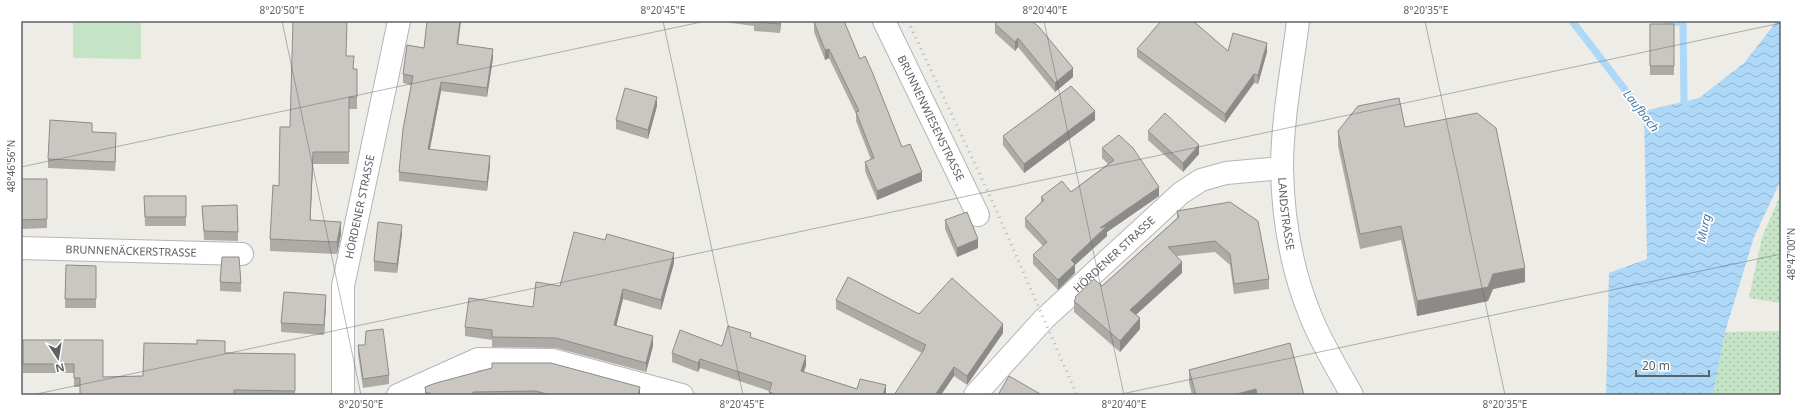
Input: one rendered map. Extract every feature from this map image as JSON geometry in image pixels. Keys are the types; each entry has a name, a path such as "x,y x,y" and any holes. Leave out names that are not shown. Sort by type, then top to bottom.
{"street":[{"name":"HÖRDENER STRASSE","path":"342,395 344,286 399,21"},
{"name":"BRUNNENWIESENSTRASSE","path":"884,21 978,215"},
{"name":"LANDSTRASSE","path":"1298,21 1285,120 1282,168 1285,218 1295,270 1311,317 1352,395"},
{"name":"HÖRDENER STRASSE","path":"975,395 1044,319 1181,193 1201,180 1226,173 1282,168"},
{"name":"BRUNNENÄCKERSTRASSE","path":"21,248 242,254"},
{"path":"398,395 478,359 553,360 682,395"}],"green space":[{"path":"73,21 141,21 141,59 73,58"},
{"path":"1781,194 1781,303 1749,298 1762,237"},
{"path":"1781,331 1781,395 1713,395 1725,332"}],"water":[{"name":"Murg","path":"1777,21 1781,21 1781,180 1754,237 1725,332 1713,395 1606,395 1609,273 1647,259 1644,111 1699,98 1744,63"}],"building":[{"path":"293,21 347,21 346,56 354,56 353,69 357,69 357,97 349,97 349,152 313,152 310,220 341,222 337,242 270,239 273,185 279,186 280,127 290,127"},
{"path":"427,21 460,21 457,44 493,49 487,88 441,82 428,149 490,156 487,182 399,172 403,129 413,76 403,74 407,45 424,48"},
{"path":"754,21 781,21 780,24"},
{"path":"844,21 860,59 865,56 902,147 910,144 922,172 877,191 865,162 874,158 856,112 859,111 829,49 825,50 814,22"},
{"path":"998,21 1032,21 1039,27 1073,68 1055,83 1018,38 1015,42 995,24"},
{"path":"1161,21 1193,21 1228,51 1233,33 1267,43 1258,75 1254,74 1225,114 1137,49"},
{"path":"1650,24 1674,24 1674,66 1650,66"},
{"path":"1071,86 1095,111 1024,164 1003,136"},
{"path":"625,88 657,97 648,130 616,120"},
{"path":"1399,98 1405,127 1477,113 1496,128 1525,268 1493,274 1488,287 1417,301 1401,226 1360,234 1338,131 1358,106"},
{"path":"1165,113 1199,145 1183,163 1148,131"},
{"path":"50,120 92,123 92,132 116,133 115,162 48,159"},
{"path":"1119,135 1133,148 1159,187 1100,228 1107,226 1071,260 1075,264 1058,280 1033,255 1047,242 1025,218 1044,200 1041,197 1062,181 1071,192 1114,160 1102,148"},
{"path":"21,179 47,179 47,219 21,220"},
{"path":"144,196 186,196 186,217 145,217"},
{"path":"1230,202 1258,221 1269,279 1234,284 1230,254 1215,241 1168,247 1182,262 1130,310 1140,318 1120,341 1074,301 1076,298 1075,297 1094,279 1102,286 1179,217 1177,211"},
{"path":"237,205 238,232 204,231 202,206"},
{"path":"967,212 978,239 957,248 945,220"},
{"path":"378,222 402,225 397,264 374,261"},
{"path":"574,232 605,240 607,234 674,253 661,300 623,289 614,325 653,336 646,363 556,338 492,337 492,330 465,327 469,298 533,307 536,282 560,286"},
{"path":"222,257 239,257 241,283 220,282"},
{"path":"66,265 96,266 96,299 65,299"},
{"path":"848,277 919,314 952,278 1003,324 967,376 954,367 935,395 894,395 926,345 836,300"},
{"path":"284,292 326,295 324,325 281,323"},
{"path":"728,326 751,333 750,337 806,356 801,371 857,389 860,379 886,385 883,395 777,395 769,392 772,383 700,359 698,363 672,353 680,330 722,346"},
{"path":"383,329 389,375 363,379 358,345 365,345 366,331"},
{"path":"23,340 103,340 103,377 143,376 144,343 197,344 197,340 225,341 225,353 295,354 295,391 234,390 234,395 80,395 80,378 74,378 74,364 23,364"},
{"path":"1290,343 1304,395 1257,395 1256,389 1233,395 1196,395 1189,370"},
{"path":"492,363 551,363 640,387 638,395 550,395 536,391 473,392 473,395 424,395 430,393 426,393 425,387 492,368"},
{"path":"1009,376 1042,395 998,395"}],"waterway":[{"name":"Laufbach","path":"1572,21 1650,122"},
{"path":"1666,21 1683,23 1684,101 1687,109"}],"railway":[{"path":"908,21 995,207 1077,395"}]}
